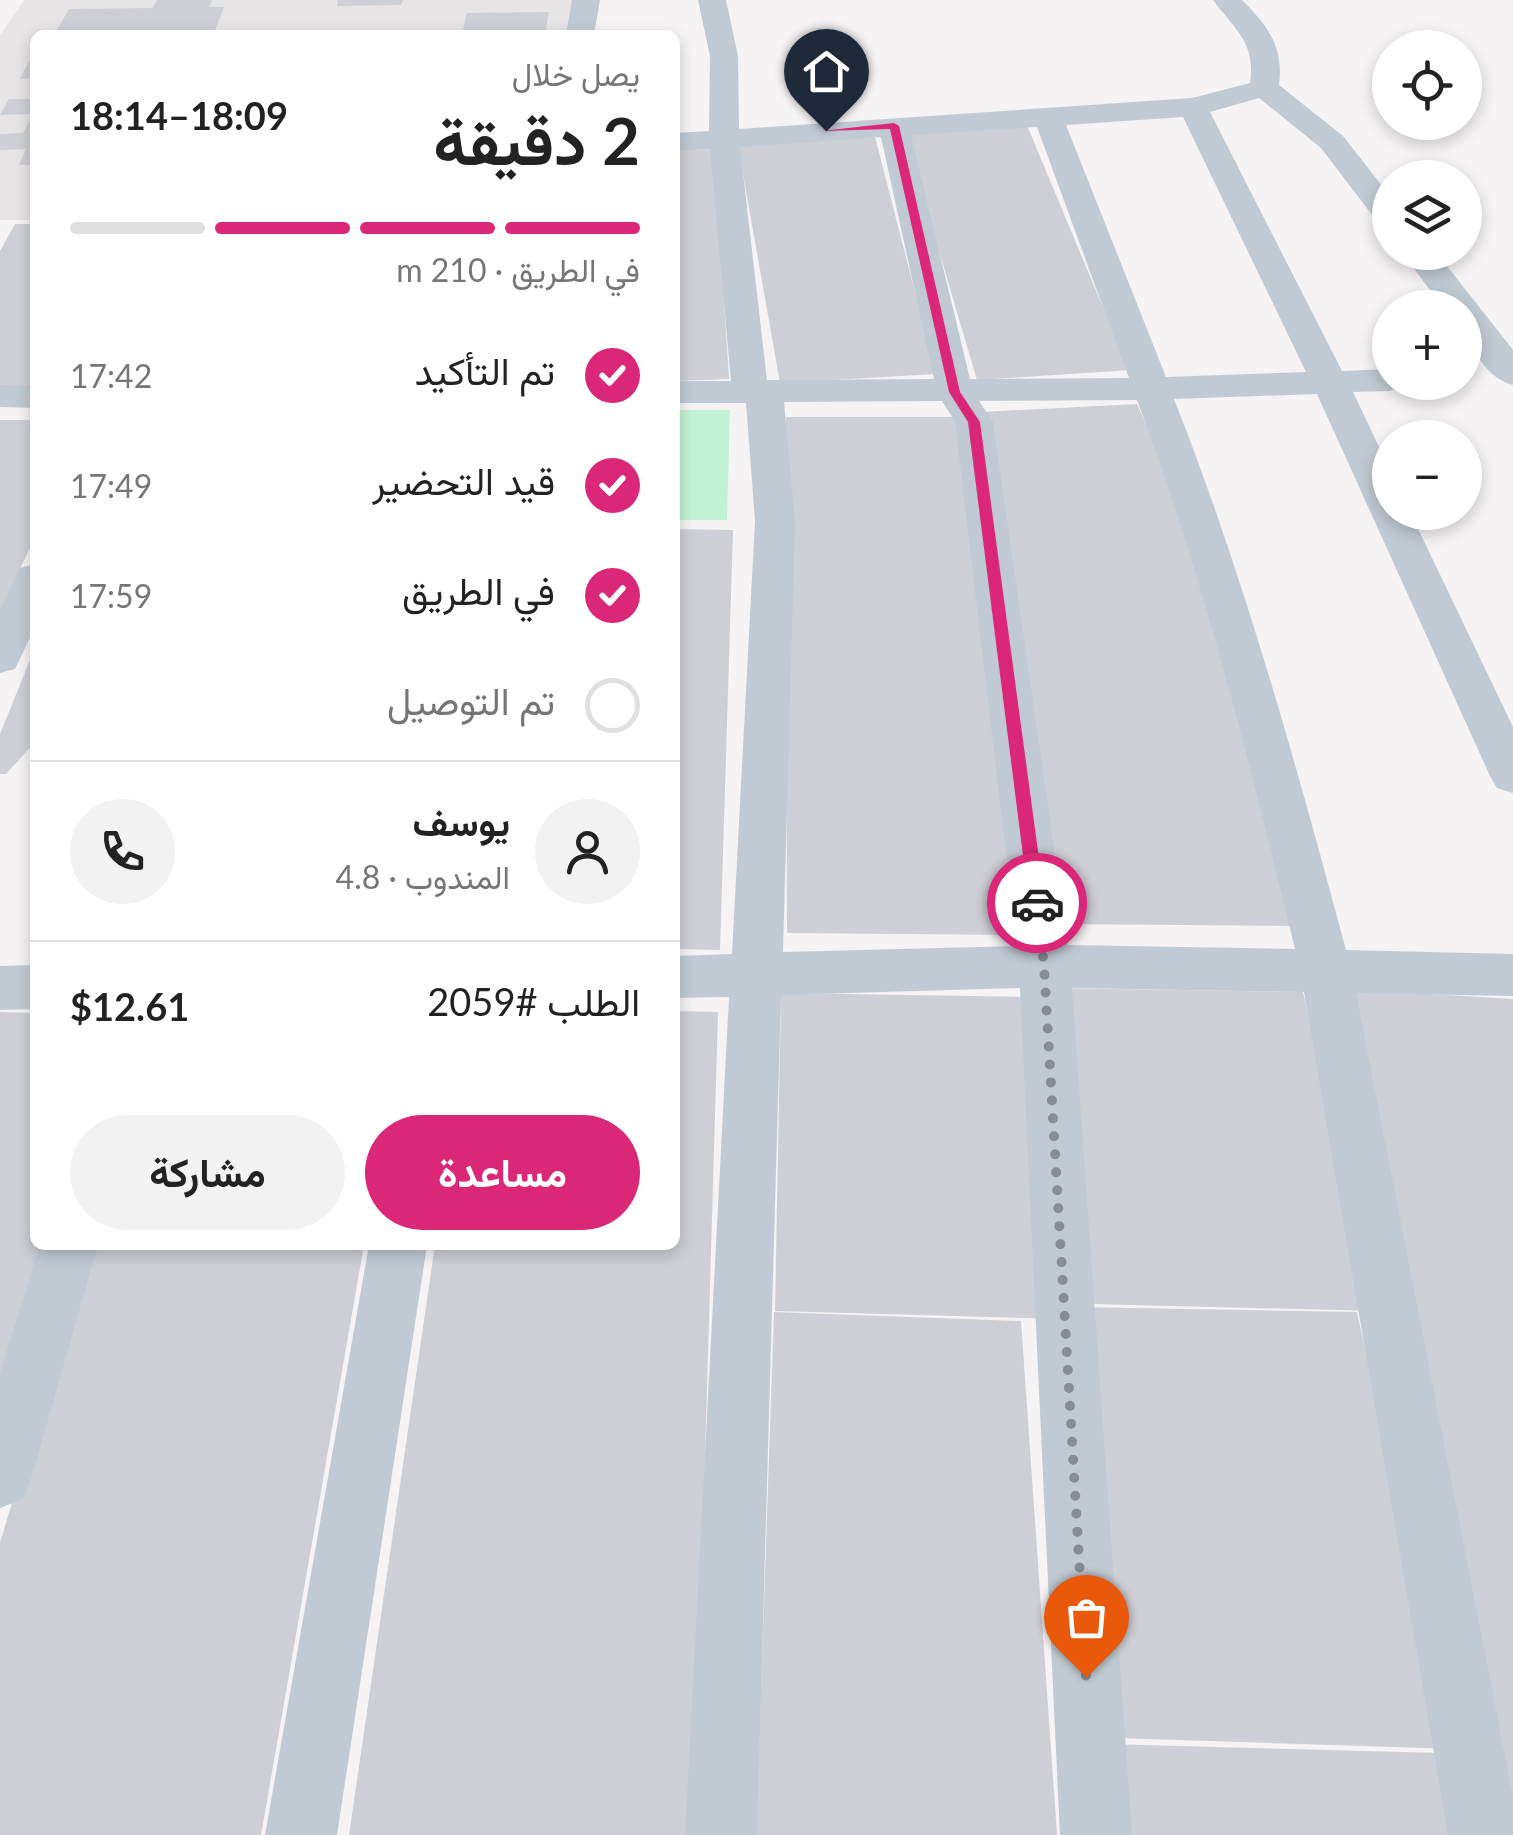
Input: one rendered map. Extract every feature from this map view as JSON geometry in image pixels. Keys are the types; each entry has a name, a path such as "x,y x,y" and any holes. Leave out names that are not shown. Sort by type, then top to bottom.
{"street":[{"path":"581,30 586,0"},
{"path":"712,0 724,56 724,139 774,521 721,1835"},
{"path":"1227,0 1262,35 1270,60 1264,88"},
{"path":"680,142 1047,114 1193,108 1264,88"},
{"path":"1264,88 1332,142 1372,194"},
{"path":"1193,108 1330,383 1513,776"},
{"path":"1047,114 1148,389 1196,505 1270,754 1326,971 1484,1835"},
{"path":"894,126 954,392 974,422 1044,966 1096,1835"},
{"path":"1432,270 1447,290"},
{"path":"1482,334 1512,373"},
{"path":"1482,374 1512,373"},
{"path":"680,392 1148,389 1372,381"},
{"path":"0,396 30,396"},
{"path":"0,658 30,589"},
{"path":"680,977 1044,966 1513,975"},
{"path":"0,988 30,987"},
{"path":"0,1476 68,1250"},
{"path":"301,1835 397,1250"}],"shaded area":[{"path":"24,0 581,0 576,30 30,30 30,220 0,220 0,35"}],"green space":[{"path":"680,410 730,410 727,520 680,520"}],"building":[{"path":"157,0 212,0 209,7 224,7 215,30 57,30 69,9 153,8"},
{"path":"338,0 403,0 401,5 337,6"},
{"path":"549,12 546,30 463,30 467,13"},
{"path":"30,59 30,78 20,79"},
{"path":"9,99 30,99 30,114 0,115"},
{"path":"30,120 30,165 19,165 26,149 0,150 0,134 23,133"},
{"path":"1026,123 1131,370 977,380 903,129"},
{"path":"874,133 936,374 780,383 737,140"},
{"path":"714,149 729,379 680,381 680,150"},
{"path":"15,224 30,224 30,388 0,388 0,251"},
{"path":"1137,404 1185,511 1296,926 1057,924 981,412"},
{"path":"786,417 963,417 1026,935 787,933"},
{"path":"0,420 30,420 30,548 0,612"},
{"path":"680,529 733,530 720,950 680,949"},
{"path":"30,660 30,748 6,774 0,774 0,734"},
{"path":"1055,988 1303,992 1377,1311 1092,1304"},
{"path":"1346,989 1513,999 1513,1815"},
{"path":"781,993 1028,997 1060,1319 775,1311"},
{"path":"680,1011 718,1012 694,1835 349,1835 434,1250 680,1250"},
{"path":"0,1012 30,1013 30,1250 45,1250 0,1391"},
{"path":"88,1250 363,1250 261,1835 0,1835 0,1543"},
{"path":"1072,1307 1357,1312 1454,1749 1117,1738"},
{"path":"774,1312 1021,1321 1057,1835 756,1835"},
{"path":"1104,1744 1442,1753 1460,1835 1113,1835"}],"way so far":[{"path":"1037,903 1044,966 1086,1677"}],"route":[{"path":"826,131 894,126 954,392 974,422 1037,903"}]}
